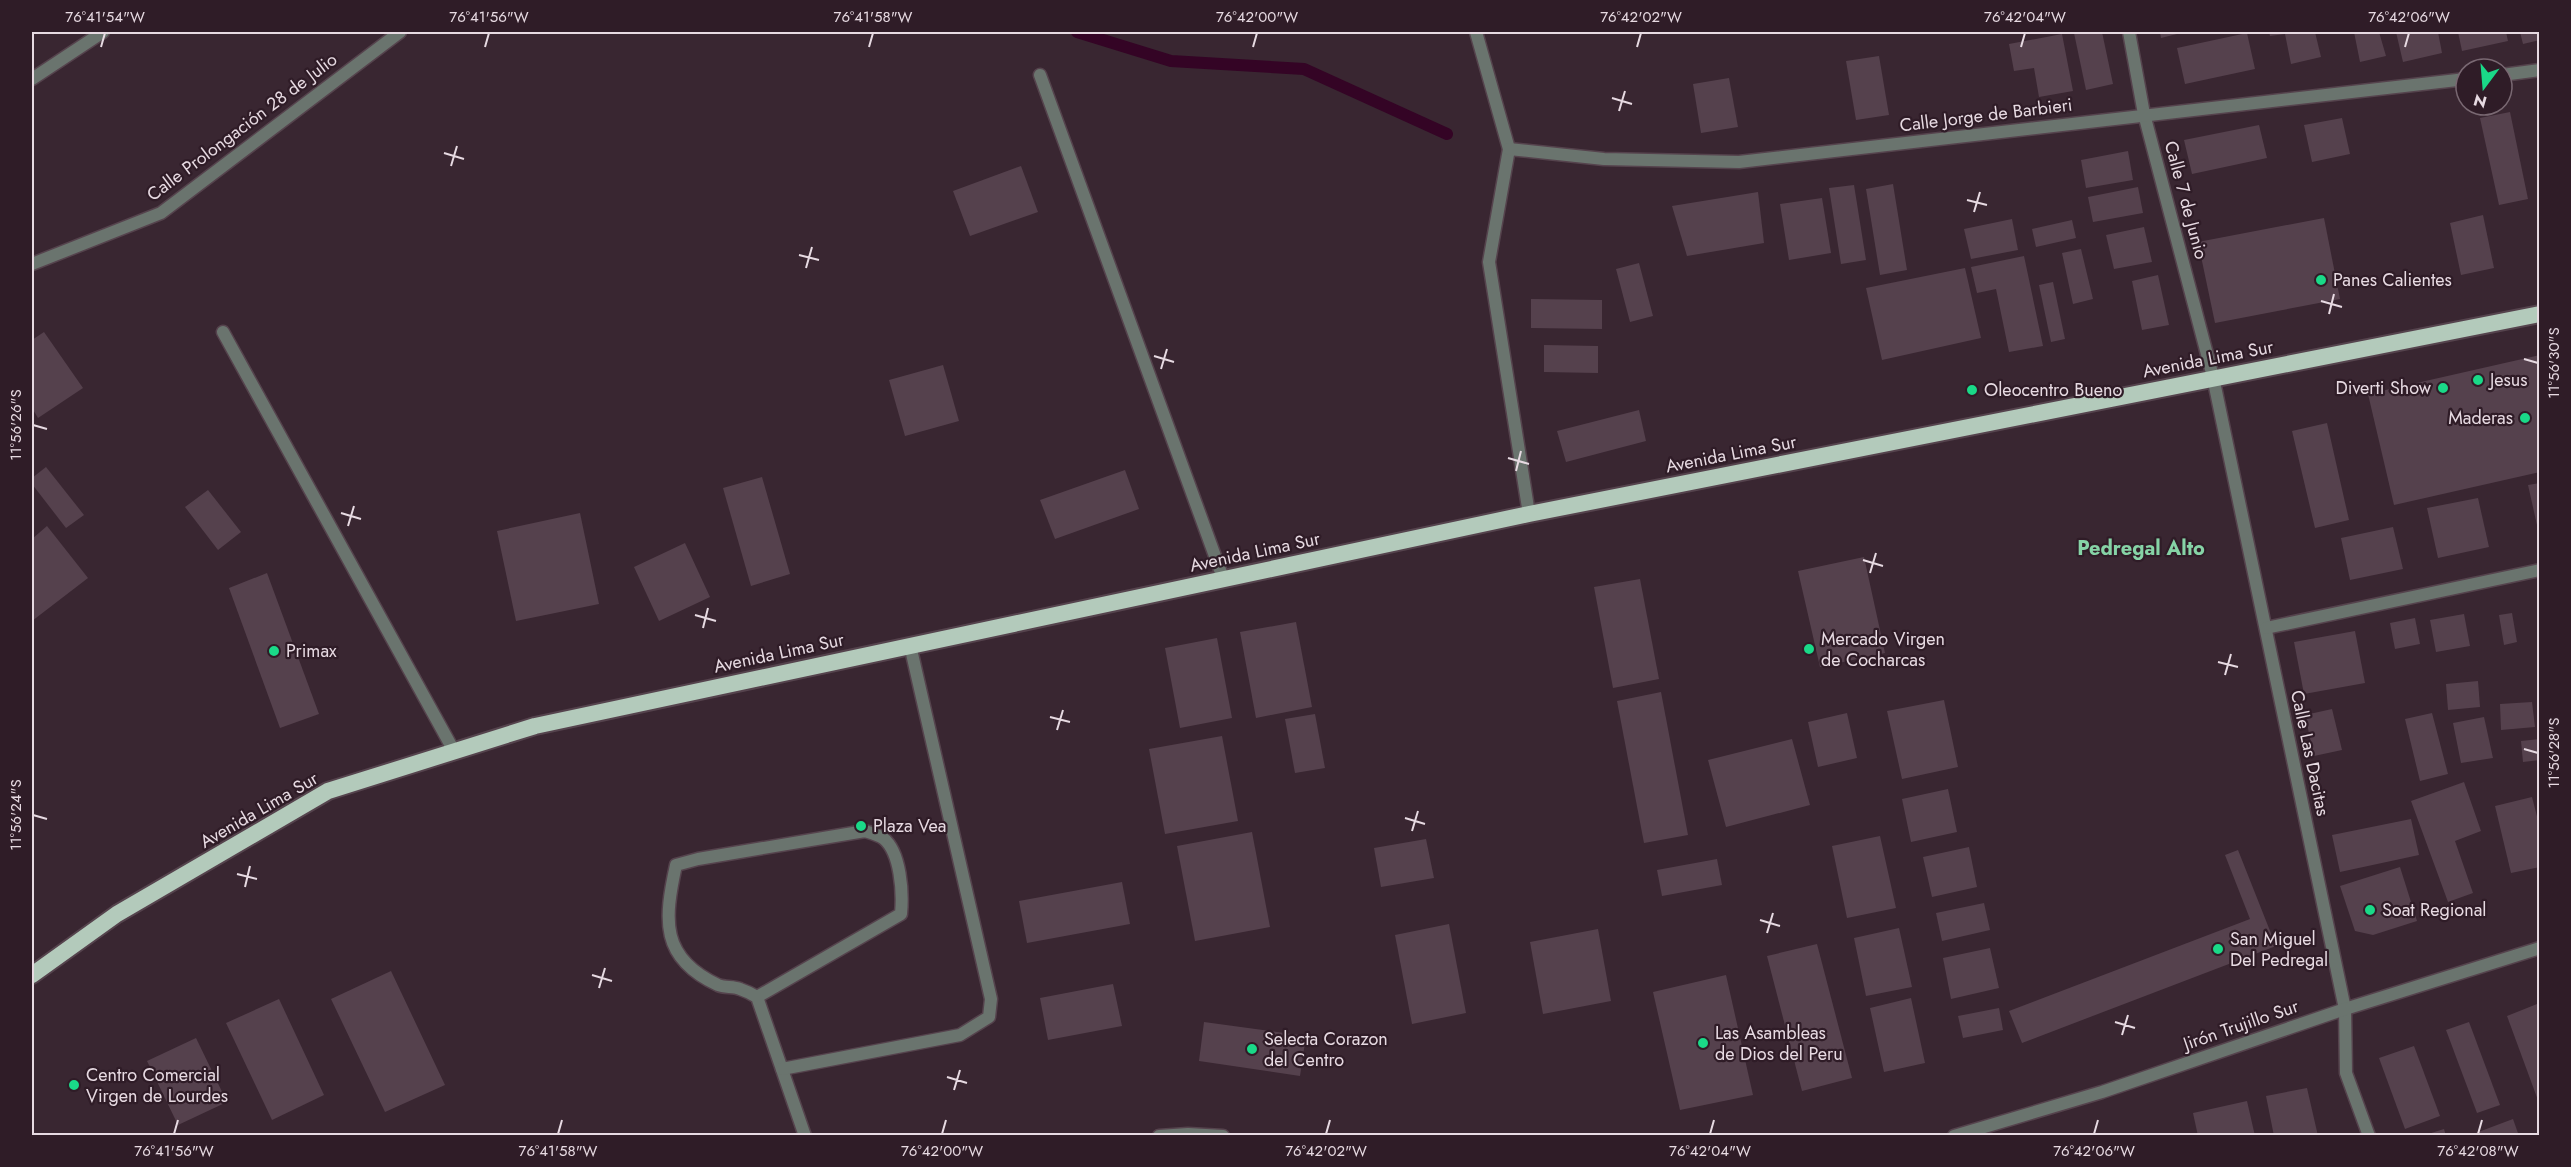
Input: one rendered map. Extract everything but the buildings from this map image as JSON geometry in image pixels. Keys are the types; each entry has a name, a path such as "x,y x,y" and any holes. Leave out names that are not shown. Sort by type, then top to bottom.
{"highway":[{"name":"Avenida Lima Sur","path":"32,975 117,914 328,791 535,726 1528,514 2213,376 2540,314"}],"street":[{"path":"32,79 103,32"},
{"name":"Calle Prolongación 28 de Julio","path":"32,264 161,213 400,32"},
{"path":"1476,32 1509,149 1489,262 1528,514"},
{"name":"Calle 7 de Junio","path":"2129,32 2144,114 2213,376"},
{"path":"2514,73 2540,70"},
{"path":"1040,75 1222,578"},
{"name":"Calle Jorge de Barbieri","path":"1509,149 1604,159 1739,162 2454,80"},
{"path":"223,332 454,751"},
{"name":"Calle Las Dacitas","path":"2213,376 2221,426 2266,628 2344,1009 2346,1073 2369,1136"},
{"path":"2266,628 2540,570"},
{"path":"783,1069 960,1035 989,1017 992,999 910,645"},
{"path":"757,997 901,914 903,891 892,848 882,837 865,831 698,859 676,865 668,903 670,940 695,973 721,986 739,988 757,997 805,1136"},
{"name":"Jirón Trujillo Sur","path":"1954,1136 1971,1134 2102,1092 2344,1009 2540,948"},
{"path":"1160,1136 1188,1134 1223,1136"}],"waterway":[{"path":"1077,32 1171,61 1304,69 1447,134"}],"place":[{"name":"Panes Calientes","path":"2321,280"},
{"name":"Jesus","path":"2478,380"},
{"name":"Diverti Show","path":"2443,388"},
{"name":"Oleocentro Bueno","path":"1972,390"},
{"name":"Maderas","path":"2525,418"},
{"name":"Mercado Virgen de Cocharcas","path":"1809,649"},
{"name":"Primax","path":"274,651"},
{"name":"Plaza Vea","path":"861,826"},
{"name":"Soat Regional","path":"2370,910"},
{"name":"San Miguel Del Pedregal","path":"2218,949"},
{"name":"Las Asambleas de Dios del Peru","path":"1703,1043"},
{"name":"Selecta Corazon del Centro","path":"1252,1049"},
{"name":"Centro Comercial Virgen de Lourdes","path":"74,1085"}],"district":[{"name":"Pedregal Alto","path":"2141,548"}]}
